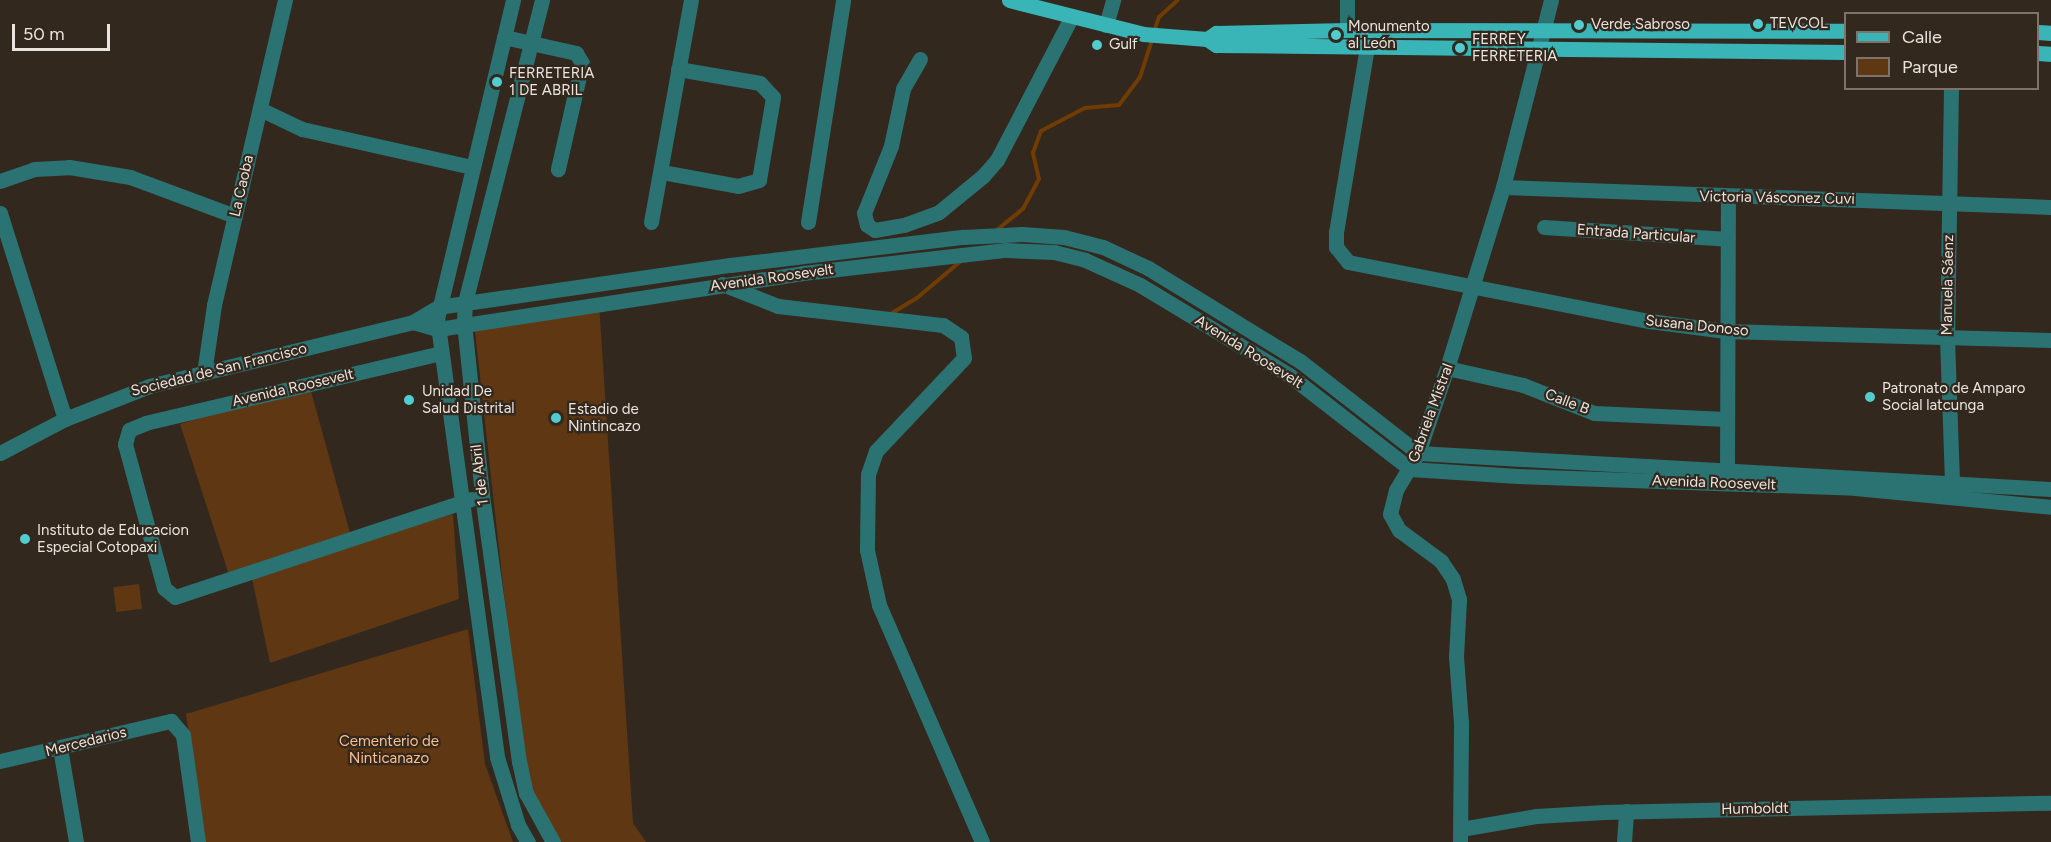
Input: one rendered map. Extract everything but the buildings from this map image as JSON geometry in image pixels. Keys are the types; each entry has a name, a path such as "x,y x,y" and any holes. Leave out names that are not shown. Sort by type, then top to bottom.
{"main road":[{"path":"1009,0 1028,2 1122,29 1164,38 1207,39 1216,45 1844,52"},
{"path":"1207,39 1216,33 1347,30 1844,31"}],"street":[{"name":"La Caoba","path":"204,373 214,305 285,0"},
{"name":"1 de Abril","path":"513,0 438,307 438,329 497,757 518,825 528,842"},
{"name":"1 de Abril","path":"542,0 465,302 464,323 482,495 519,760 526,793 553,842"},
{"path":"651,222 662,172 691,0"},
{"path":"808,222 843,0"},
{"path":"1106,25 1113,0"},
{"path":"1347,0 1347,30"},
{"name":"Gabriela Mistral","path":"1461,836 1461,723 1456,657 1459,599 1453,579 1441,561 1399,530 1390,514 1396,490 1418,453 1472,289 1503,187 1551,0"},
{"path":"920,60 903,89 891,146 864,213 867,225 875,230 904,225 939,212 978,182 997,160 1072,16"},
{"path":"504,37 576,53 582,63 558,169"},
{"name":"Susana Donoso","path":"1367,47 1336,232 1336,247 1348,262 1472,289 1725,331 2051,340"},
{"path":"662,172 738,186 759,180 773,97 760,83 678,69"},
{"name":"Manuela Sáenz","path":"1951,90 1947,338 1952,482"},
{"path":"260,109 302,129 472,167"},
{"path":"0,181 34,169 69,167 130,177 235,216"},
{"name":"Victoria Vásconez Cuvi","path":"1503,187 1728,198 1949,202 2051,207"},
{"path":"1727,468 1725,331 1728,198"},
{"path":"0,213 65,419"},
{"name":"Entrada Particular","path":"1544,227 1728,239"},
{"name":"Avenida Roosevelt","path":"438,307 747,263 963,237 1022,234 1064,237 1103,247 1148,268 1300,361 1418,453 1476,459 1727,468 2051,489"},
{"name":"Avenida Roosevelt","path":"438,329 464,323 749,280 1006,250 1054,252 1085,260 1140,285 1289,375 1410,469 1506,476 1855,488 2051,507"},
{"path":"747,263 749,280"},
{"path":"722,284 778,306 943,325 961,337 964,358 876,451 868,474 867,550 879,605 982,842"},
{"name":"Sociedad de San Francisco","path":"0,453 65,419 149,386 413,322 438,307"},
{"name":"Sociedad de San Francisco","path":"413,322 438,329"},
{"name":"Avenida Roosevelt","path":"441,353 146,423 129,430 124,444 164,588 175,597 463,502"},
{"name":"Calle B","path":"1447,368 1522,385 1594,413 1726,419"},
{"path":"463,502 482,495"},
{"name":"Mercedarios","path":"0,761 171,721 183,735 198,842"},
{"path":"60,748 76,842"},
{"name":"Humboldt","path":"1461,836 1536,816 1626,811 2051,803"},
{"path":"1624,842 1626,811"}],"green space":[{"path":"599,303 633,823 646,842 561,842 526,793 474,322"},
{"path":"309,384 352,540 274,567 453,514 459,599 270,663 251,574 231,581 180,424"},
{"path":"139,584 142,609 116,612 113,587"},
{"name":"Cementerio de Ninticanazo","path":"468,629 485,764 513,842 204,842 186,714"}],"waterway":[{"path":"1154,32 1159,17 1178,0"},
{"path":"998,229 1023,209 1039,179 1033,153 1041,131 1085,108 1119,105 1140,77 1152,39"},
{"path":"892,313 917,298 961,261"}],"place":[{"name":"TEVCOL","path":"1758,24"},
{"name":"Verde Sabroso","path":"1579,25"},
{"name":"Monumento al León","path":"1336,35"},
{"name":"Gulf","path":"1097,45"},
{"name":"FERREY FERRETERIA","path":"1460,48"},
{"name":"FERRETERIA 1 DE ABRIL","path":"497,82"},
{"name":"Patronato de Amparo Social latcunga","path":"1870,397"},
{"name":"Unidad De Salud Distrital","path":"409,400"},
{"name":"Estadio de Nintincazo","path":"556,418"},
{"name":"Instituto de Educacion Especial Cotopaxi","path":"25,539"}]}
